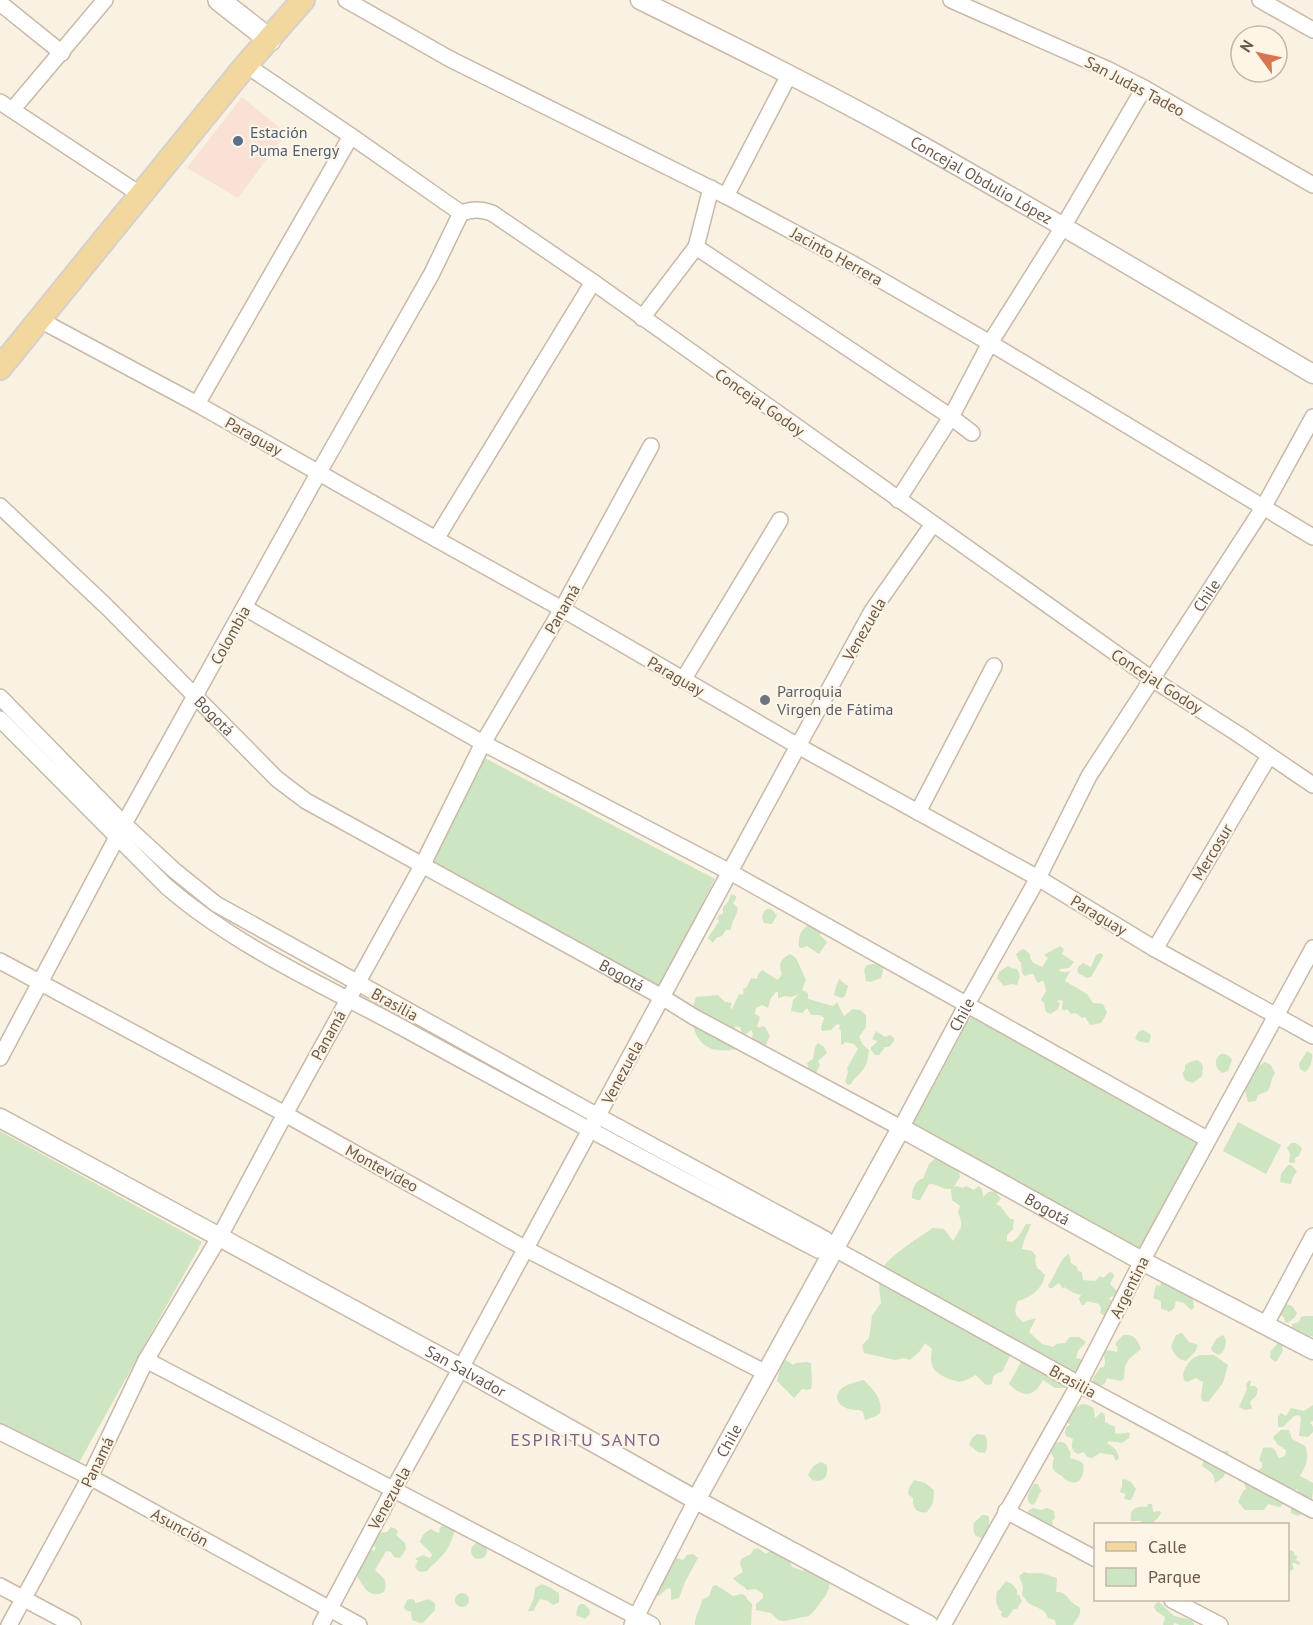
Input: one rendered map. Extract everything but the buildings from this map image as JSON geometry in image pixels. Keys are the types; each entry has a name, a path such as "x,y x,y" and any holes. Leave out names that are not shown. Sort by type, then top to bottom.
{"main road":[{"path":"219,0 270,40"},
{"path":"0,368 246,65 303,0"}],"street":[{"path":"105,0 62,53 7,106 141,195"},
{"name":"Jacinto Herrera","path":"346,0 450,59 726,195 855,265 990,343 1313,537"},
{"name":"Concejal Obdulio López","path":"640,0 909,138 1313,374"},
{"name":"San Judas Tadeo","path":"951,0 1107,69 1313,185"},
{"path":"1260,0 1313,30"},
{"path":"0,3 62,53"},
{"path":"246,65 461,213"},
{"path":"726,195 789,75"},
{"path":"898,500 951,417 990,343 1063,226 1144,88"},
{"path":"197,404 351,136"},
{"path":"642,318 696,247 711,188"},
{"name":"Concejal Godoy","path":"461,213 480,209 492,213 593,282 1152,679 1313,786"},
{"name":"Colombia","path":"0,1058 121,831 319,472 431,275 461,213"},
{"path":"696,247 972,433"},
{"path":"436,539 593,282"},
{"name":"Paraguay","path":"38,319 319,472 798,746 1038,878 1155,949 1313,1036"},
{"name":"Chile","path":"634,1621 696,1500 1038,878 1089,776 1263,508 1313,417"},
{"name":"Panamá","path":"9,1625 90,1477 146,1360 220,1236 347,999 423,864 483,743 562,609 651,446"},
{"name":"Bogotá","path":"0,506 108,608 277,779 306,801 662,997 694,1017 1142,1261 1313,1350"},
{"path":"683,680 780,520"},
{"name":"Venezuela","path":"321,1625 872,611 933,524"},
{"path":"245,608 483,743 730,872 1207,1139"},
{"path":"918,812 994,666"},
{"name":"Brasilia","path":"0,697 45,753 121,831 166,886 233,935 589,1130 716,1188"},
{"name":"Brasilia","path":"0,719 45,753"},
{"name":"Mercosur","path":"1155,949 1269,756"},
{"name":"Brasilia","path":"121,831 216,904 598,1116 716,1188 781,1223 825,1239 835,1249 1313,1510"},
{"name":"Argentina","path":"943,1625 1079,1384 1207,1139 1313,948"},
{"name":"Montevideo","path":"0,961 285,1114 526,1249 766,1373"},
{"path":"474,1067 482,1052"},
{"name":"San Salvador","path":"0,1118 461,1368 696,1500 929,1625"},
{"path":"1266,1324 1313,1236"},
{"path":"146,1360 393,1490 634,1621 652,1625"},
{"name":"Asunción","path":"0,1432 90,1477 359,1625"},
{"path":"1006,1511 1094,1558"},
{"path":"0,1586 73,1625"},
{"path":"1176,1601 1220,1625"}],"shaded area":[{"path":"242,97 286,133 238,198 187,168"}],"green space":[{"path":"483,757 715,879 657,991 428,867"},
{"path":"731,894 736,896 733,903 738,908 731,930 726,930 713,943 708,938 719,921 717,919 719,915 723,914 723,907"},
{"path":"771,909 777,915 772,924 763,921 763,913"},
{"path":"809,925 821,931 820,935 827,942 819,954 807,946 799,947 800,934"},
{"path":"1060,946 1064,949 1062,954 1074,962 1069,968 1059,971 1070,971 1065,981 1087,994 1093,1003 1103,1004 1107,1013 1101,1023 1090,1025 1085,1017 1082,1018 1076,1013 1071,1014 1067,1009 1064,1011 1063,1001 1060,1000 1057,1001 1060,1003 1058,1009 1050,1014 1046,1012 1041,1000 1046,991 1044,982 1042,980 1037,982 1033,974 1025,976 1022,973 1021,962 1016,954 1021,950 1024,949 1030,954 1035,964 1042,967 1048,958 1044,955"},
{"path":"1100,953 1103,956 1091,977 1087,978 1078,973 1080,965 1083,963 1091,967 1096,955"},
{"path":"790,954 796,958 806,980 802,990 808,993 808,999 833,1006 837,1002 844,1016 853,1009 860,1010 866,1015 866,1027 859,1037 869,1050 868,1058 864,1069 851,1084 848,1085 845,1082 847,1068 858,1049 854,1044 845,1042 841,1044 840,1025 837,1024 831,1030 822,1031 824,1018 820,1015 811,1015 807,1008 802,1013 791,1011 793,1000 799,994 778,998 778,992 776,992 768,1008 762,1005 756,1008 755,1014 760,1017 757,1026 765,1027 770,1036 765,1047 751,1041 753,1034 751,1030 741,1035 741,1028 736,1026 732,1032 739,1049 713,1049 704,1044 695,1033 692,1018 696,997 718,995 725,1002 732,1003 730,1008 732,1009 739,994 744,993 743,989 747,987 751,978 757,979 762,970 778,980 782,974 781,962"},
{"path":"867,965 884,966 881,978 866,981 864,970"},
{"path":"1008,966 1017,969 1020,976 1017,985 1004,986 997,978 999,972"},
{"path":"840,978 848,986 842,998 834,995"},
{"path":"972,1015 1202,1141 1141,1251 912,1125 966,1022"},
{"path":"1143,1030 1151,1035 1148,1043 1135,1038 1138,1032"},
{"path":"876,1031 885,1037 890,1035 894,1038 889,1047 885,1047 879,1055 875,1055 871,1050 877,1042 872,1039"},
{"path":"818,1043 827,1053 818,1061 820,1065 816,1073 809,1070 807,1063 813,1059"},
{"path":"1307,1051 1312,1054 1312,1058 1305,1072 1300,1069 1299,1064"},
{"path":"1221,1054 1227,1055 1232,1060 1228,1071 1222,1073 1216,1064"},
{"path":"1197,1060 1203,1066 1202,1076 1193,1083 1185,1080 1182,1073 1185,1065"},
{"path":"1265,1062 1271,1065 1275,1073 1269,1089 1258,1095 1256,1101 1248,1102 1244,1083 1254,1069"},
{"path":"1238,1122 1281,1145 1266,1174 1223,1151"},
{"path":"0,1131 202,1242 76,1468 0,1427"},
{"path":"1291,1143 1296,1143 1302,1148 1295,1162 1292,1163 1289,1162 1290,1154 1287,1148"},
{"path":"937,1157 958,1167 960,1177 953,1188 966,1186 974,1190 978,1186 982,1189 983,1197 988,1192 995,1191 1001,1199 996,1204 1010,1219 1014,1219 1013,1229 1007,1235 1007,1241 1012,1242 1026,1224 1031,1224 1022,1249 1032,1251 1036,1256 1037,1268 1045,1275 1036,1292 1018,1301 1016,1313 1023,1322 1036,1318 1029,1332 1042,1344 1053,1347 1065,1343 1070,1337 1079,1337 1086,1342 1078,1351 1076,1358 1083,1360 1071,1388 1055,1388 1043,1380 1032,1393 1023,1394 1014,1389 1009,1384 1023,1358 1014,1348 1002,1372 994,1375 992,1384 986,1385 976,1375 959,1382 939,1374 932,1364 932,1349 925,1343 910,1360 904,1358 895,1360 864,1353 862,1345 869,1338 872,1316 881,1303 879,1286 885,1265 904,1248 933,1228 944,1229 953,1241 961,1227 958,1212 960,1206 952,1200 951,1189 929,1184 920,1200 912,1198 915,1185 923,1179 929,1164"},
{"path":"1288,1165 1297,1171 1291,1184 1280,1182 1281,1174"},
{"path":"1068,1254 1071,1263 1082,1272 1083,1280 1095,1281 1100,1276 1103,1278 1110,1272 1113,1273 1110,1284 1118,1292 1115,1298 1112,1296 1109,1298 1113,1302 1105,1316 1100,1313 1099,1304 1087,1301 1082,1305 1079,1299 1081,1295 1064,1287 1063,1289 1059,1283 1049,1288 1048,1285"},
{"path":"1163,1278 1193,1299 1193,1309 1176,1301 1174,1308 1170,1311 1161,1309 1161,1301 1153,1298 1156,1285 1160,1286"},
{"path":"1286,1304 1292,1306 1297,1313 1288,1323 1278,1314"},
{"path":"1304,1316 1313,1316 1313,1337 1292,1328 1292,1324 1299,1322"},
{"path":"1182,1333 1189,1342 1198,1345 1186,1361 1176,1356 1171,1346 1176,1335"},
{"path":"1123,1335 1135,1338 1141,1349 1129,1359 1125,1366 1124,1379 1120,1381 1107,1378 1100,1387 1096,1386 1093,1378 1100,1368 1104,1367 1104,1353 1107,1350 1117,1352 1118,1348 1115,1344"},
{"path":"1223,1335 1226,1340 1225,1346 1222,1353 1218,1355 1211,1348 1216,1339"},
{"path":"1279,1342 1283,1344 1283,1351 1276,1362 1270,1358 1271,1351"},
{"path":"1200,1355 1214,1355 1228,1365 1223,1383 1208,1402 1202,1401 1201,1397 1203,1382 1196,1378 1187,1382 1184,1380 1183,1374 1187,1364"},
{"path":"786,1360 793,1365 811,1363 811,1389 802,1389 794,1398 777,1381 781,1367"},
{"path":"864,1380 876,1395 881,1408 880,1413 876,1416 865,1420 863,1412 845,1408 837,1399 842,1388"},
{"path":"1249,1380 1251,1381 1250,1386 1258,1389 1256,1396 1250,1402 1252,1409 1245,1410 1239,1407"},
{"path":"1082,1404 1094,1409 1095,1418 1102,1412 1105,1422 1115,1427 1115,1433 1130,1433 1129,1438 1122,1443 1109,1441 1107,1444 1116,1451 1119,1458 1116,1461 1113,1455 1100,1453 1092,1458 1087,1457 1084,1452 1078,1454 1073,1450 1073,1439 1065,1433 1066,1427 1070,1425 1066,1421 1071,1410"},
{"path":"1313,1405 1313,1421 1310,1422 1313,1432 1308,1437 1299,1436 1301,1418 1299,1415 1294,1416 1283,1427 1278,1427 1278,1417 1281,1413 1286,1416 1291,1408 1304,1411"},
{"path":"1281,1430 1289,1430 1292,1439 1305,1446 1307,1461 1300,1476 1313,1483 1309,1506 1298,1516 1291,1513 1291,1502 1298,1495 1296,1489 1280,1507 1268,1504 1264,1510 1245,1510 1238,1502 1246,1489 1244,1482 1249,1475 1262,1468 1259,1460 1263,1448 1274,1449 1279,1458 1285,1455 1286,1450 1277,1444 1273,1437"},
{"path":"977,1434 985,1435 987,1448 985,1453 978,1452 969,1445"},
{"path":"1058,1442 1067,1445 1071,1453 1070,1458 1083,1464 1083,1472 1079,1481 1066,1480 1055,1472 1054,1458 1050,1451"},
{"path":"1228,1451 1229,1465 1222,1478 1214,1483 1213,1475 1202,1466 1205,1456"},
{"path":"821,1462 827,1465 825,1478 812,1480 808,1475 816,1464"},
{"path":"914,1480 925,1483 934,1490 933,1503 927,1512 916,1510 913,1498 908,1494"},
{"path":"1122,1480 1131,1482 1136,1489 1131,1500 1124,1498 1126,1495 1120,1491"},
{"path":"1034,1484 1038,1484 1041,1491 1032,1505 1028,1498"},
{"path":"1148,1504 1152,1504 1153,1512 1160,1511 1157,1519 1152,1523 1131,1521 1131,1513 1134,1509 1147,1507"},
{"path":"1033,1508 1041,1510 1047,1508 1054,1511 1055,1518 1052,1521 1051,1530 1042,1527 1044,1522 1037,1518 1035,1520 1027,1517 1029,1510"},
{"path":"982,1515 989,1517 989,1533 981,1538 976,1536 973,1526"},
{"path":"445,1522 455,1528 449,1546 427,1571 419,1571 415,1566 418,1561 415,1559 423,1555 429,1558 432,1554 420,1542 422,1537 431,1529 438,1533"},
{"path":"391,1527 396,1529 398,1532 396,1535 405,1543 406,1549 400,1558 386,1551 375,1570 385,1581 384,1592 373,1594 366,1590 355,1573 367,1549 374,1551 376,1547 372,1546 372,1543 378,1533 387,1532"},
{"path":"476,1543 482,1543 487,1551 485,1557 476,1559 471,1554 471,1548"},
{"path":"758,1548 766,1554 773,1548 787,1556 792,1567 803,1571 810,1562 830,1580 826,1595 809,1616 784,1621 778,1620 771,1613 756,1610 756,1604 763,1598 763,1594 756,1589 747,1590 733,1578 743,1572 741,1559"},
{"path":"1289,1550 1294,1552 1297,1556 1296,1560 1301,1563 1298,1565 1292,1563 1294,1569 1289,1572"},
{"path":"693,1554 698,1558 679,1598 671,1600 669,1588 658,1596 654,1595 669,1556 683,1560 687,1555"},
{"path":"1024,1572 1057,1578 1056,1592 1064,1594 1080,1608 1080,1614 1073,1625 1056,1625 1055,1620 1048,1618 1042,1610 1028,1603 1022,1595 1023,1586 1019,1576"},
{"path":"1006,1581 1017,1590 1017,1595 1022,1601 1007,1618 1002,1617 996,1600 997,1591"},
{"path":"542,1584 559,1593 559,1602 553,1605 540,1599 533,1611 528,1611 534,1598 535,1588"},
{"path":"716,1585 733,1596 742,1594 746,1596 752,1604 751,1625 695,1625 702,1600 709,1596 713,1586"},
{"path":"462,1593 467,1595 469,1600 467,1605 462,1607 457,1605 455,1600 457,1595"},
{"path":"410,1599 415,1600 415,1603 430,1600 435,1604 435,1610 424,1622 412,1620 411,1612 405,1610 404,1607"},
{"path":"1159,1602 1173,1615 1190,1620 1194,1625 1175,1623 1163,1625 1165,1617 1154,1607"},
{"path":"581,1604 590,1610 585,1619 576,1615 578,1606"}],"place":[{"name":"Estación Puma Energy","path":"238,141"},
{"name":"Parroquia Virgen de Fátima","path":"765,700"}],"district":[{"name":"ESPIRITU SANTO","path":"586,1439"}]}
